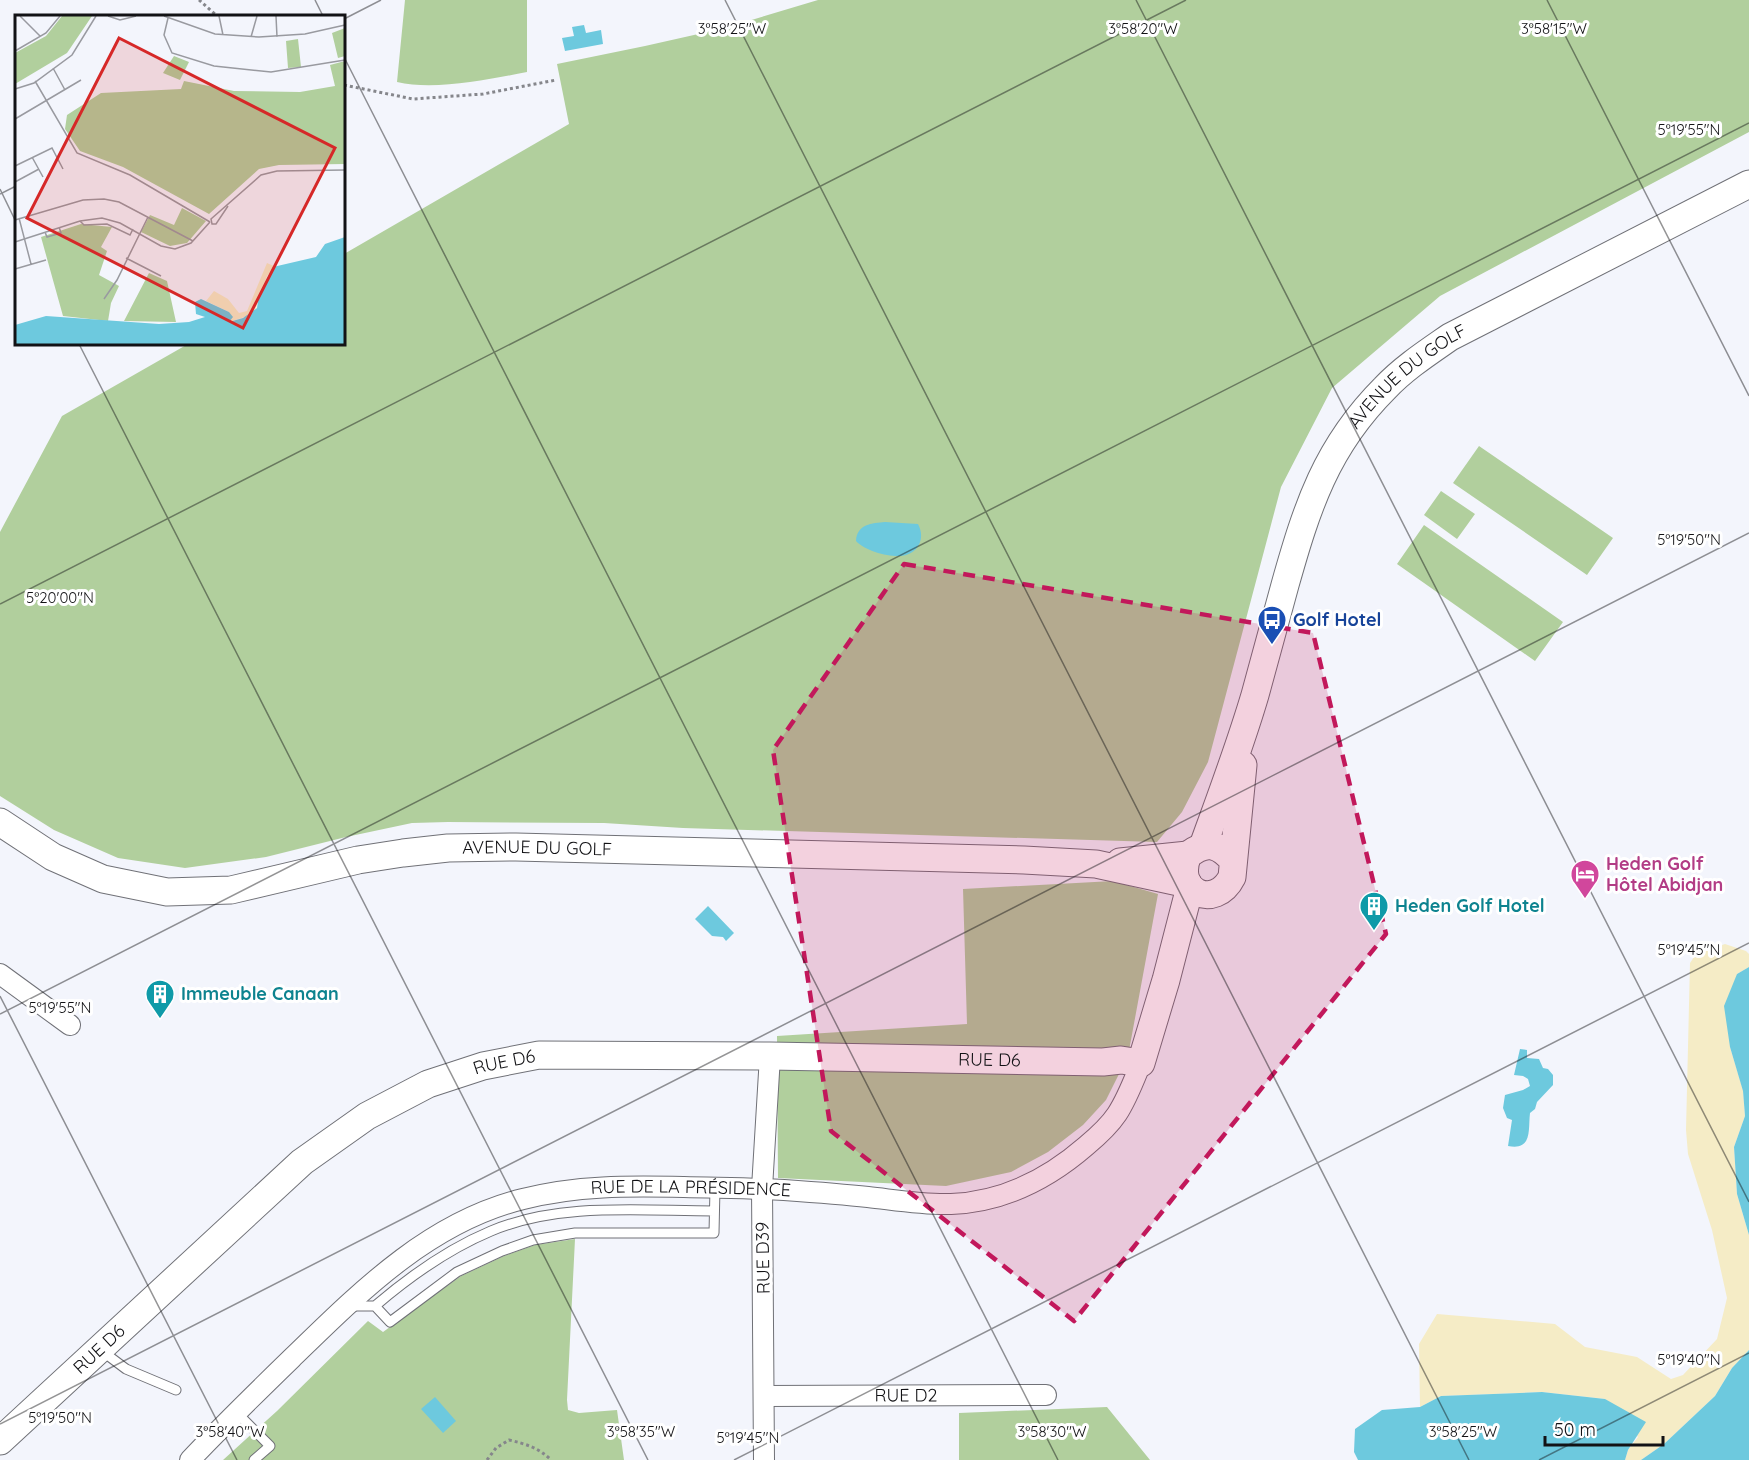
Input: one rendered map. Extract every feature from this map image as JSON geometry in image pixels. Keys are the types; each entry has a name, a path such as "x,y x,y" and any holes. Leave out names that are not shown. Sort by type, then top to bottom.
{"main road":[{"name":"AVENUE DU GOLF","path":"1197,888 1185,880 1183,871 1195,850 1246,725 1300,532 1313,496 1339,445 1361,415 1385,387 1418,359 1449,338 1749,184"},
{"name":"AVENUE DU GOLF","path":"0,822 53,857 103,879 167,892 231,890 358,860 448,848 516,847 1024,860 1096,864 1197,888 1222,891 1232,878 1246,725"},
{"name":"AVENUE DU GOLF","path":"1096,864 1195,850 1211,845 1220,848 1233,860"},
{"name":"RUE DE LA PRÉSIDENCE","path":"1141,1064 1197,888"},
{"name":"RUE D6","path":"0,1441 302,1162 367,1116 428,1084 483,1066 540,1055 770,1056 1103,1062 1121,1060 1141,1064"}],"street":[{"path":"0,974 70,1024"},
{"name":"RUE D39","path":"764,1460 762,1188 770,1056"},
{"name":"RUE DE LA PRÉSIDENCE","path":"190,1460 345,1306 410,1252 444,1231 481,1213 522,1199 569,1190 612,1186 762,1188 926,1204 954,1204 986,1199 1012,1191 1050,1174 1077,1154 1102,1132 1117,1114 1141,1064"},
{"name":"RUE D2","path":"765,1396 1046,1395"}],"lane":[{"path":"375,1306 390,1322 458,1272 502,1251 533,1240 575,1233 714,1233 715,1188"},
{"path":"345,1306 375,1306 402,1283 447,1253 492,1231 528,1220 572,1212 610,1210 714,1211"},
{"path":"100,1349 126,1369 176,1390"},
{"path":"236,1412 270,1446 254,1460"}],"path":[{"path":"199,0 216,15"},
{"path":"345,85 413,99 483,94 556,80"},
{"path":"487,1460 496,1448 509,1440 541,1451 551,1460"}],"highlighted area":[{"path":"904,564 1313,633 1386,934 1074,1321 831,1131 773,750"}],"green space":[{"path":"405,0 527,0 527,72 445,85 397,82"},
{"path":"818,0 1749,0 1749,132 1440,296 1332,388 1281,487 1208,762 1182,812 1157,842 683,828 604,823 448,822 412,823 266,857 185,868 118,858 54,830 0,796 0,532 62,416 186,345 345,345 345,253 569,124 557,64 725,28"},
{"path":"1479,446 1613,538 1587,575 1453,483"},
{"path":"1441,491 1475,514 1457,539 1424,515"},
{"path":"1424,525 1563,622 1535,661 1397,564"},
{"path":"1113,881 1158,894 1128,1056 1106,1100 1083,1125 1048,1152 1011,1172 946,1186 778,1178 777,1036 967,1024 963,889"},
{"path":"575,1239 568,1410 579,1413 617,1410 624,1460 223,1460 277,1411 368,1321 383,1332 461,1276 504,1256 535,1245"},
{"path":"1107,1407 1150,1460 959,1460 959,1413"}],"sand":[{"path":"1725,944 1749,954 1749,967 1737,974 1730,1047 1743,1090 1745,1116 1734,1147 1737,1194 1749,1235 1749,1350 1732,1368 1715,1396 1664,1444 1641,1460 1625,1460 1628,1450 1638,1437 1605,1399 1542,1392 1441,1396 1420,1407 1419,1344 1437,1314 1555,1324 1585,1347 1637,1357 1671,1379 1683,1375 1717,1339 1727,1298 1712,1230 1688,1154 1686,1130 1690,963 1696,954"}],"water":[{"path":"584,25 586,33 601,30 603,44 565,51 562,38 574,36 572,27"},
{"path":"885,522 918,524 921,540 916,549 907,555 890,555 877,553 856,541 862,528 870,524"},
{"path":"708,906 734,933 726,941 723,937 712,936 695,919"},
{"path":"1749,967 1749,1235 1737,1194 1734,1147 1745,1116 1743,1091 1730,1047 1724,1006 1737,974"},
{"path":"1520,1049 1527,1050 1527,1058 1539,1059 1543,1068 1548,1069 1553,1075 1553,1085 1530,1113 1528,1137 1522,1145 1516,1147 1508,1146 1512,1120 1507,1118 1503,1108 1505,1095 1530,1086 1528,1079 1514,1075"},
{"path":"1749,1350 1749,1460 1641,1460 1664,1444 1715,1396 1732,1368"},
{"path":"1542,1392 1605,1399 1646,1422 1628,1450 1625,1460 1358,1460 1354,1452 1355,1429 1382,1410 1420,1407 1441,1396"},
{"path":"435,1397 456,1421 443,1433 421,1409"}],"place":[{"name":"Golf Hotel","path":"1272,646"},
{"name":"Heden Golf Hôtel Abidjan","path":"1585,900"},
{"name":"Heden Golf Hotel","path":"1374,932"},
{"name":"Immeuble Canaan","path":"160,1020"}]}
